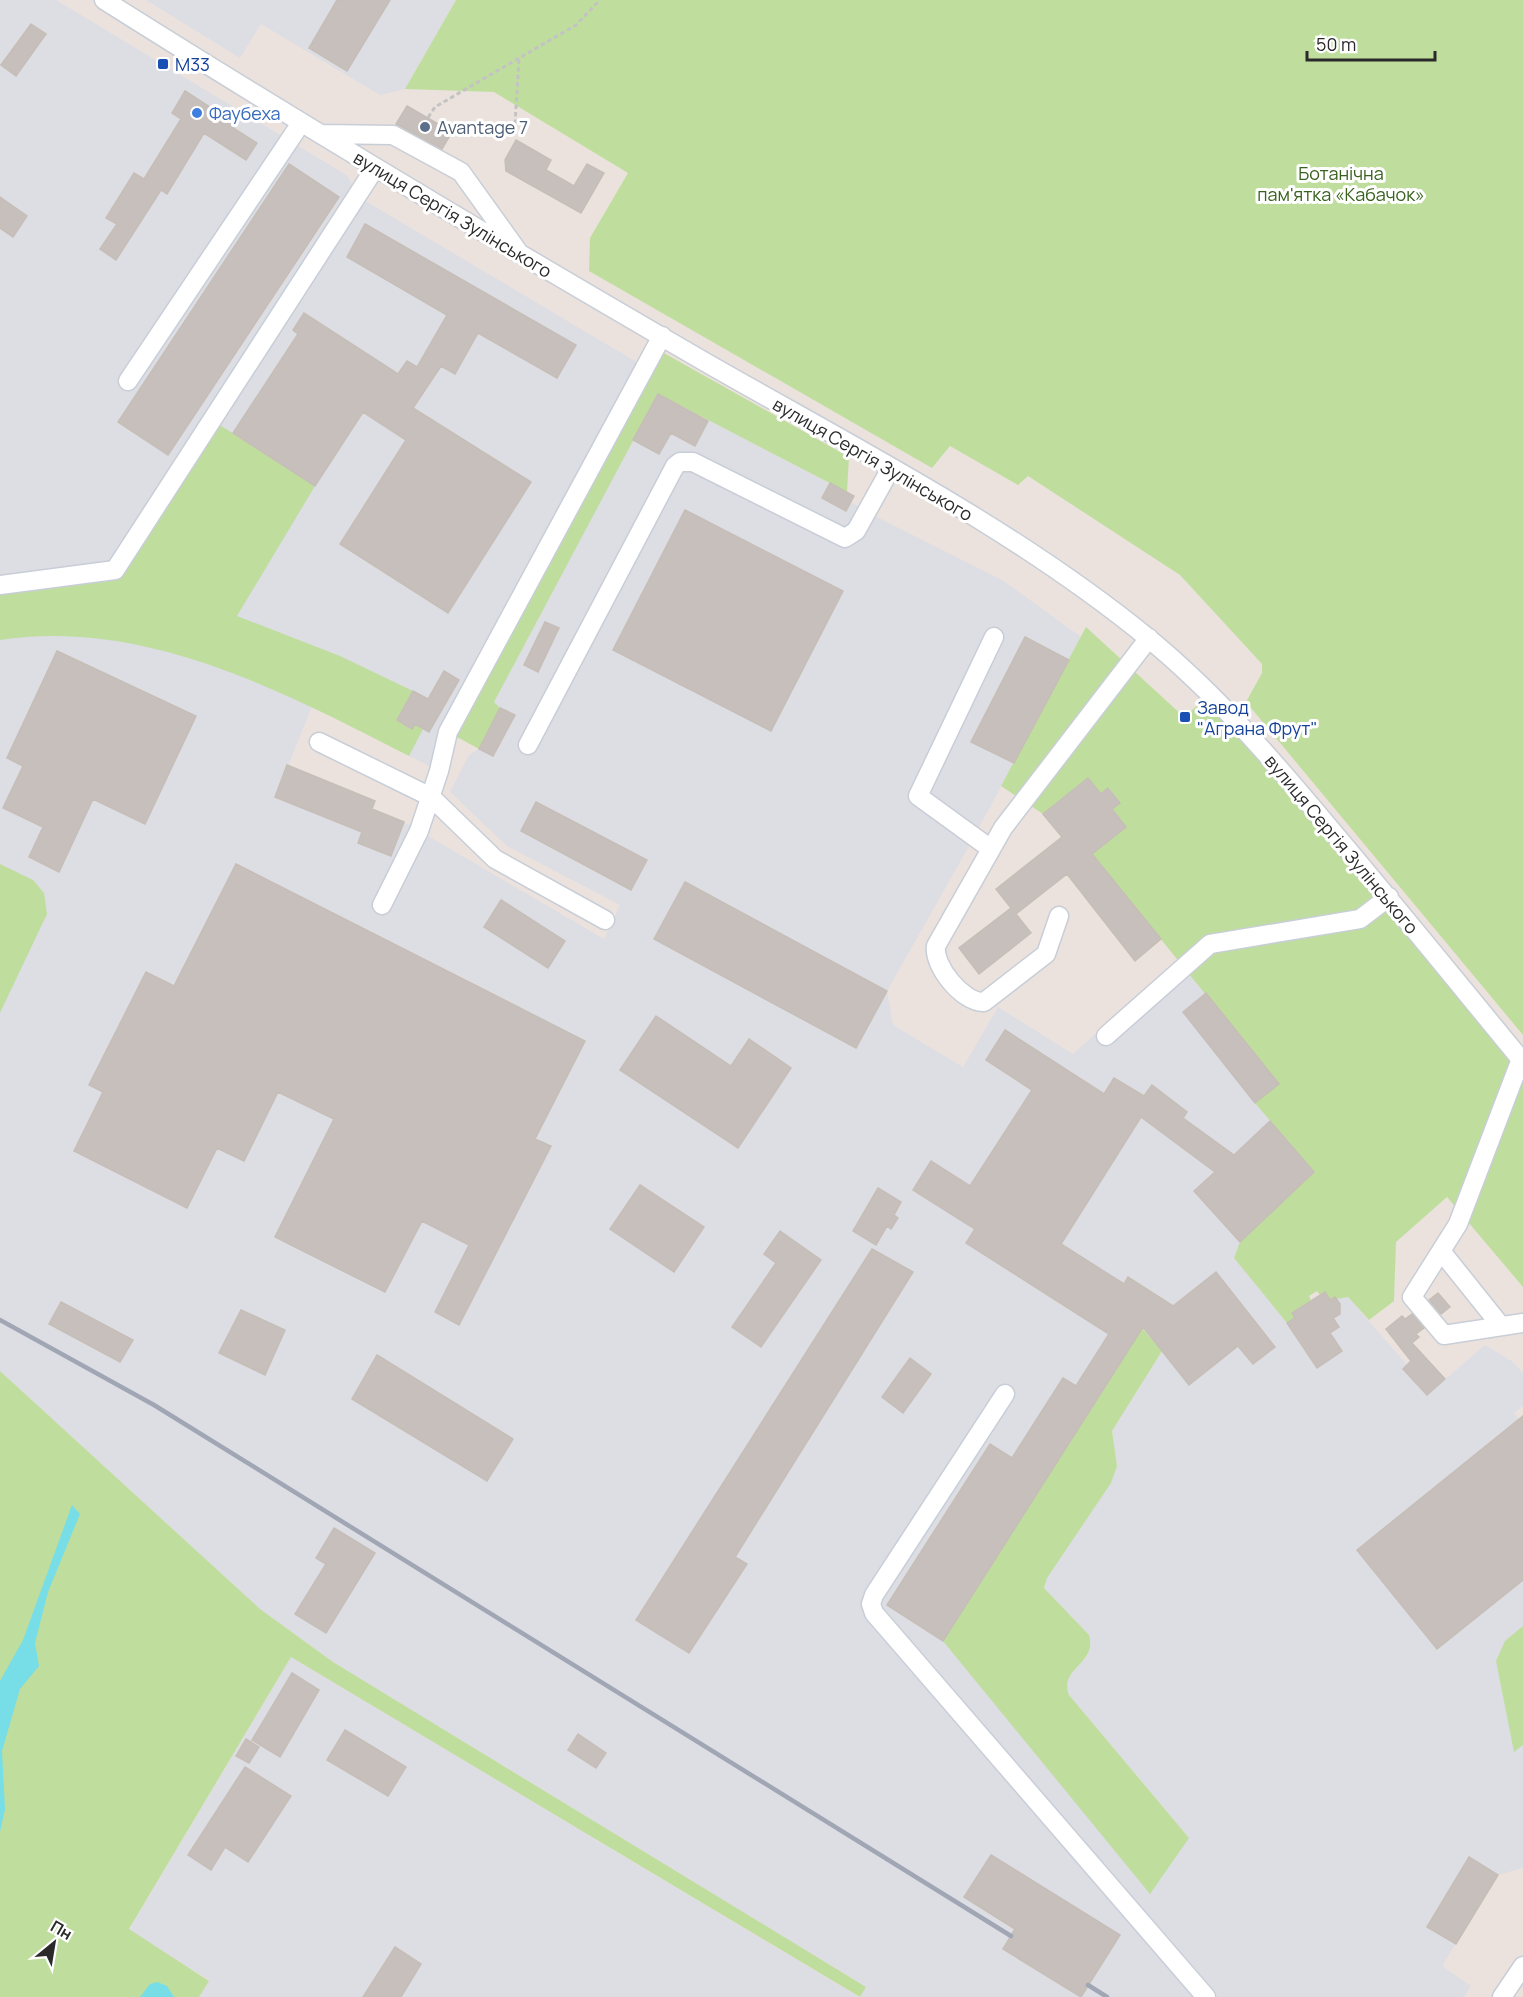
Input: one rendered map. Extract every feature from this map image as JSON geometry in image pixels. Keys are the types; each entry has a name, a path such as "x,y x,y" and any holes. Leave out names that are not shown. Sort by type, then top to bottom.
{"street":[{"name":"вулиця Сергія Зулінського","path":"104,0 318,134 522,256 891,468 1044,561 1149,638 1211,694 1286,776 1389,897 1522,1060"},
{"path":"128,381 301,123"},
{"path":"318,134 393,135 461,172 522,256"},
{"path":"0,585 115,570 375,168"},
{"path":"382,905 419,831 448,732 662,336"},
{"path":"528,745 675,466 686,461 693,462 844,538 856,531 891,468"},
{"path":"991,849 918,796 994,637"},
{"path":"1059,916 1046,954 984,1002 975,1002 966,997 940,968 934,957 936,946 1003,828 1149,638"},
{"path":"319,742 431,796 495,859 605,920"},
{"path":"1106,1036 1210,944 1360,919 1389,897"},
{"path":"1522,1060 1458,1224 1412,1297 1443,1335 1523,1323"},
{"path":"1441,1251 1501,1326"},
{"path":"1005,1394 874,1595 871,1604 874,1613 1206,1997"},
{"path":"1502,1997 1523,1966"}],"path":[{"path":"410,144 435,107 576,25 600,0"},
{"path":"515,124 519,59"}],"shaded area":[{"path":"0,0 56,0 348,176 357,196 645,367 448,732 439,771 312,706 288,766 375,801 372,809 404,822 604,939 620,905 507,846 450,792 469,755 479,749 493,702 658,394 854,496 851,502 867,512 1002,580 1081,637 968,848 887,991 893,1025 963,1067 998,1007 1073,1054 1178,960 1206,993 1183,1012 1270,1121 1194,1191 1240,1242 1234,1258 1287,1323 1316,1368 1342,1351 1330,1333 1339,1327 1333,1318 1340,1313 1340,1304 1335,1297 1348,1297 1407,1365 1403,1369 1427,1395 1485,1345 1513,1362 1523,1373 1523,1406 1514,1413 1519,1419 1357,1550 1437,1649 1523,1580 1523,1868 1498,1875 1442,1966 1471,1986 1464,1997 860,1997 866,1987 333,1662 260,1609 0,1371","holes":["1142,1328 1162,1351 1112,1431 1117,1466 1046,1578 1044,1588 1089,1635 1088,1655 1068,1677 1066,1687 1069,1695 1189,1838 943,1641"]},
{"path":"146,0 456,0 405,89 380,95 261,24 240,58"},
{"path":"291,1657 859,1997 199,1997 209,1980 129,1930"}],"green space":[{"name":"Ботанічна пам'ятка «Кабачок»","path":"456,0 1523,0 1523,1035 1246,702 1262,673 1262,664 1180,575 1028,476 1018,485 950,446 932,468 589,271 590,238 628,173 494,92 405,89"},
{"path":"655,348 849,457 847,492 658,394 494,702 500,708 479,749 448,732"},
{"path":"212,420 315,486 237,616 340,656 413,691 397,720 411,729 414,724 423,729 409,756 263,685 160,650 108,640 54,636 0,640 0,585 115,570"},
{"path":"1086,627 1184,717 1211,694 1523,1062 1523,1287 1447,1197 1396,1242 1394,1301 1369,1320 1348,1297 1330,1300 1325,1292 1320,1295 1317,1291 1309,1296 1311,1300 1292,1313 1295,1318 1287,1323 1234,1258 1240,1242 1314,1172 1255,1103 1278,1084 1092,854 1126,827 1112,809 1120,803 1109,788 1101,794 1088,778 1043,814 1001,786"},
{"path":"0,864 33,880 44,893 47,914 0,1013"},
{"path":"1142,1328 1162,1351 1112,1431 1117,1466 1111,1483 1047,1578 1044,1588 1089,1635 1088,1653 1069,1678 1067,1686 1069,1695 1189,1838 1150,1894 943,1641"},
{"path":"0,1371 260,1609 333,1662 866,1987 860,1997 291,1657 129,1929 209,1981 199,1997 0,1997"},
{"path":"1523,1626 1523,1745 1514,1752 1496,1661 1505,1641"}],"water":[{"path":"72,1505 80,1514 48,1592 35,1643 39,1666 20,1689 2,1751 5,1809 0,1832 0,1681 23,1640"},
{"path":"157,1982 167,1986 174,1997 140,1997 150,1984"}],"building":[{"path":"337,0 390,0 347,71 309,48"},
{"path":"31,24 46,34 16,76 1,65"},
{"path":"185,91 236,124 233,128 257,143 246,160 204,133 167,194 161,190 116,260 100,249 117,224 106,218 134,173 144,179 181,119 172,113"},
{"path":"407,106 452,132 442,149 396,124"},
{"path":"516,140 551,160 546,170 574,186 587,164 604,173 581,213 506,171 505,160"},
{"path":"289,164 339,197 168,455 118,422"},
{"path":"0,197 27,216 13,237 0,228"},
{"path":"365,224 576,345 557,378 478,333 455,374 441,366 413,408 531,482 448,613 340,544 406,440 363,412 315,486 233,433 298,334 293,330 304,313 398,374 407,361 417,367 447,315 347,257"},
{"path":"658,394 708,421 695,446 671,433 659,454 633,440"},
{"path":"830,483 854,496 846,511 822,498"},
{"path":"685,510 843,591 771,731 613,650"},
{"path":"545,622 559,628 538,672 524,665"},
{"path":"1025,637 1069,660 1014,763 971,742"},
{"path":"57,651 196,716 145,824 93,799 59,872 29,857 43,827 3,808 23,766 7,758"},
{"path":"444,671 459,680 429,732 415,724 412,729 397,720 413,691 428,699"},
{"path":"500,708 515,715 493,756 479,749"},
{"path":"287,765 375,801 372,809 404,822 391,856 358,843 362,832 275,797"},
{"path":"1088,778 1101,794 1108,788 1120,803 1112,809 1126,827 1092,854 1161,939 1135,961 1067,874 1016,914 1031,933 979,974 959,948 1011,908 996,889 1062,837 1043,814"},
{"path":"536,802 647,860 631,890 521,831"},
{"path":"236,864 585,1041 535,1139 551,1146 459,1325 435,1312 469,1245 422,1221 385,1292 275,1237 334,1119 278,1092 244,1161 217,1148 187,1208 74,1151 103,1092 89,1085 146,972 174,986"},
{"path":"685,882 887,991 856,1048 654,939"},
{"path":"501,900 565,941 548,968 484,927"},
{"path":"1206,993 1279,1084 1255,1103 1183,1012"},
{"path":"656,1016 731,1066 749,1039 791,1068 738,1148 620,1070"},
{"path":"1005,1030 1104,1094 1114,1078 1144,1096 1152,1085 1187,1112 1183,1118 1234,1155 1270,1121 1314,1172 1240,1242 1194,1191 1215,1172 1141,1117 1061,1244 1124,1284 1128,1277 1173,1306 1216,1272 1275,1347 1253,1364 1238,1346 1189,1385 1143,1327 943,1641 887,1605 990,1444 1012,1458 1063,1378 1076,1386 1109,1334 966,1243 975,1229 913,1190 931,1161 970,1186 1032,1090 986,1060"},
{"path":"640,1185 704,1227 674,1272 610,1229"},
{"path":"878,1188 901,1202 894,1215 898,1218 891,1229 887,1226 876,1245 853,1231"},
{"path":"780,1231 821,1260 761,1347 732,1327 776,1263 764,1254"},
{"path":"872,1249 913,1272 735,1557 747,1564 689,1653 636,1620"},
{"path":"1325,1292 1330,1300 1335,1297 1340,1304 1340,1314 1333,1318 1339,1327 1330,1333 1342,1351 1317,1368 1287,1323 1295,1318 1292,1313"},
{"path":"1438,1293 1450,1307 1441,1314 1429,1300"},
{"path":"61,1302 133,1340 120,1362 49,1324"},
{"path":"241,1310 285,1330 265,1375 219,1353"},
{"path":"1412,1314 1424,1328 1416,1334 1419,1337 1412,1343 1445,1379 1427,1395 1403,1369 1411,1361 1386,1329 1402,1316 1405,1319"},
{"path":"377,1355 513,1439 487,1481 352,1399"},
{"path":"910,1358 931,1374 903,1413 882,1397"},
{"path":"1523,1416 1523,1580 1437,1649 1357,1550"},
{"path":"334,1528 375,1553 326,1633 295,1614 326,1564 316,1558"},
{"path":"292,1673 319,1690 280,1757 252,1740"},
{"path":"345,1730 406,1767 388,1796 327,1760"},
{"path":"578,1734 606,1753 596,1768 568,1750"},
{"path":"246,1739 259,1747 249,1763 236,1756"},
{"path":"245,1767 291,1796 248,1862 225,1847 211,1870 188,1855"},
{"path":"991,1855 1120,1935 1081,1997 1003,1949 1015,1929 964,1897"},
{"path":"1469,1857 1498,1875 1456,1944 1427,1927"},
{"path":"395,1947 421,1964 401,1997 363,1997"}],"railway":[{"path":"0,1320 154,1405 1011,1936"},
{"path":"1088,1985 1107,1997"}],"place":[{"name":"М33","path":"163,64"},
{"name":"Фаубеха","path":"197,113"},
{"name":"Avantage 7","path":"425,127"},
{"name":"Завод \"Аграна Фрут\"","path":"1185,717"}]}
